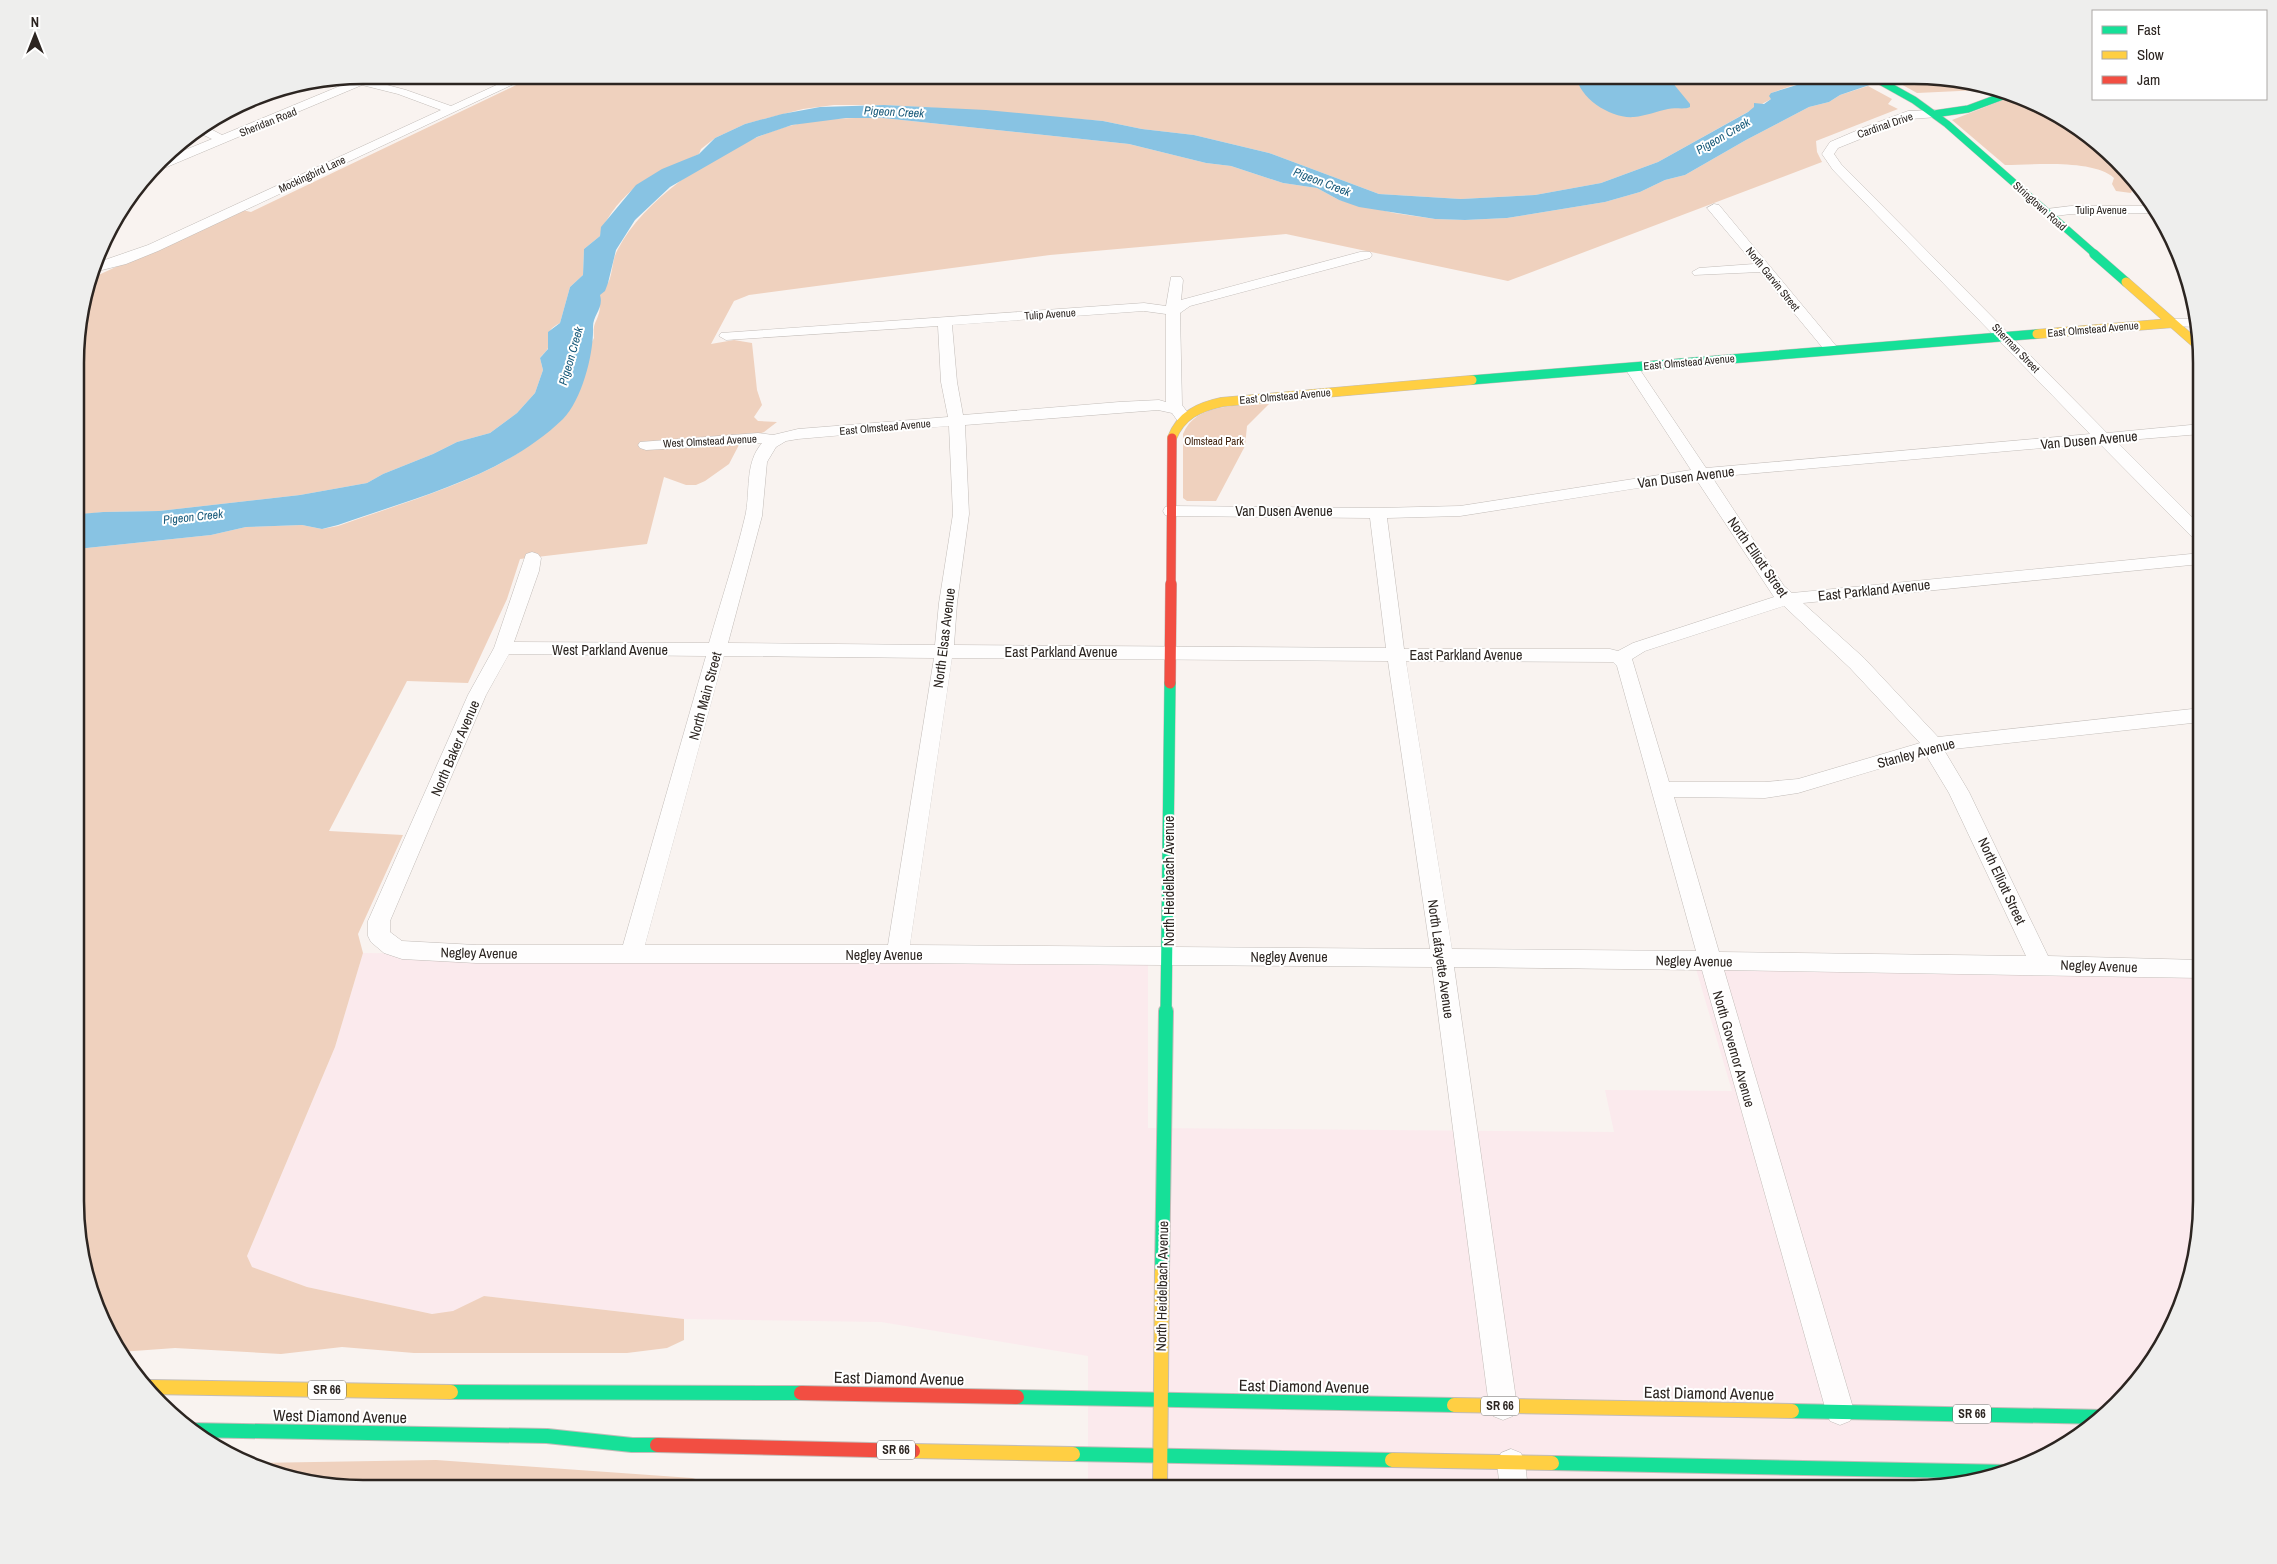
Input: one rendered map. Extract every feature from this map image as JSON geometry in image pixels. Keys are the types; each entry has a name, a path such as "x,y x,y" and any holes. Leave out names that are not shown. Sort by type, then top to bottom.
{"main road":[{"name":"Stringtown Road","path":"1886,84 1934,114 2193,341"},
{"name":"Cardinal Drive","path":"1934,114 1968,109 1999,97"},
{"name":"East Olmstead Avenue","path":"1180,413 1200,407 1247,399 2172,323"},
{"name":"North Heidelbach Avenue","path":"1160,1480 1159,1400 1168,956 1171,511 1173,436 1180,413"},
{"name":"West Diamond Avenue","path":"155,1387 503,1393"},
{"name":"East Diamond Avenue","path":"503,1393 788,1392 2091,1417"},
{"name":"West Diamond Avenue","path":"204,1430 547,1436 632,1445 1160,1455"},
{"name":"SR 66","path":"1160,1455 1512,1476 1859,1479 1974,1474"}],"street":[{"name":"Sheridan Road","path":"171,161 357,84"},
{"path":"370,84 402,92 451,110"},
{"name":"Mockingbird Lane","path":"101,266 153,248 507,84"},
{"name":"Cardinal Drive","path":"1831,160 1828,154 1831,148 1840,142 1908,115 1934,114"},
{"path":"207,132 223,140"},
{"name":"Sherman Street","path":"1831,160 2102,438 2117,450 2193,528"},
{"name":"North Garvin Street","path":"1714,208 1832,350"},
{"name":"Tulip Avenue","path":"2047,213 2063,210 2147,210"},
{"path":"1173,311 1185,303 1365,255"},
{"path":"1699,272 1762,268"},
{"path":"1176,280 1173,311 1174,406 1180,413"},
{"name":"Tulip Avenue","path":"726,336 1136,308 1155,308 1173,311"},
{"name":"North Elsas Avenue","path":"898,954 944,652 948,603 961,514 958,431 949,382 945,322"},
{"name":"East Olmstead Avenue","path":"2172,323 2190,323"},
{"name":"North Elliott Street","path":"1632,367 1778,590 1857,663 1932,747 1944,764 2041,965"},
{"name":"East Olmstead Avenue","path":"773,440 783,435 1159,405 1180,413"},
{"name":"Van Dusen Avenue","path":"1171,511 1460,511 1701,473 2193,430"},
{"name":"West Olmstead Avenue","path":"646,445 758,438 773,440"},
{"name":"North Main Street","path":"632,953 754,516 760,456 766,446 773,440"},
{"name":"North Lafayette Avenue","path":"1378,512 1396,655 1442,958 1451,1038 1504,1406"},
{"name":"North Baker Avenue","path":"380,938 379,921 444,775 477,695 503,648 524,588 532,558"},
{"name":"East Parkland Avenue","path":"718,649 1170,654 1610,655 1620,658 1639,647 1786,599 2193,559"},
{"name":"West Parkland Avenue","path":"503,648 718,649"},
{"name":"North Governor Avenue","path":"1620,658 1626,664 1840,1412"},
{"name":"Stanley Avenue","path":"1662,789 1765,790 1798,786 1932,747 2193,716"},
{"name":"Negley Avenue","path":"380,938 392,947 412,952 1442,958 2041,965 2193,969"}],"shaded area":[{"path":"363,953 1148,961 1148,1128 1614,1132 1605,1090 1732,1091 1696,969 2193,978 2193,1219 2184,1273 2172,1308 2156,1341 2136,1371 2098,1411 2054,1443 2021,1459 1986,1471 1932,1480 1088,1480 1088,1356 881,1322 684,1319 484,1296 453,1312 432,1314 307,1287 252,1267 247,1256 335,1047"}],"green space":[{"path":"518,84 1797,84 1771,93 1771,99 1658,162 1601,183 1535,195 1461,199 1379,194 1269,153 1194,135 1142,129 1103,121 884,105 834,105 803,109 745,124 715,138 701,149 699,154 651,177 641,183 622,200 606,221 600,236 584,249 583,275 570,287 560,323 550,331 548,348 540,358 543,370 535,393 517,413 490,433 457,442 383,474 367,483 300,495 159,511 84,514 84,345 89,309 98,275 226,216 242,210 251,212"},
{"path":"1901,84 1932,84 1974,90 1917,93"},
{"path":"1868,86 1892,99 1888,104 1898,109 1816,141 1817,152 1822,162 1508,281 1286,234 1050,255 749,295 734,301 711,344 734,340 752,343 757,390 762,405 754,417 758,421 777,422 764,432 741,441 729,464 705,481 696,485 686,485 664,477 647,544 520,559 507,599 468,683 407,681 329,831 403,835 358,934 363,953 335,1047 247,1256 252,1267 307,1287 432,1314 453,1311 484,1296 684,1319 684,1340 667,1348 627,1353 414,1353 342,1347 281,1354 175,1348 128,1351 105,1308 93,1273 84,1219 84,548 211,535 246,527 302,525 322,529 338,526 448,488 476,476 526,448 546,431 594,338 594,326 600,311 600,294 609,281 616,253 632,228 649,208 670,189 718,156 769,133 804,122 826,119 883,118 1129,144 1206,163 1231,166 1283,183 1317,188 1339,200 1394,213 1435,219 1465,220 1507,218 1605,202 1640,192 1665,180 1685,175 1809,107 1829,102 1840,95"},
{"path":"2005,99 2021,105 2054,121 2084,141 2133,189 2131,193 2116,191 2112,184 2114,178 2092,168 2062,164 2005,165 1952,120"},
{"name":"Olmstead Park","path":"1269,404 1247,426 1245,446 1216,501 1187,501 1183,498 1183,434 1189,424 1198,416 1220,408"},
{"path":"436,1460 699,1480 345,1480 309,1475 267,1463"}],"water":[{"path":"1578,84 1674,84 1690,104 1690,107 1671,108 1643,116 1625,117 1616,115 1598,106 1583,92"},
{"name":"Pigeon Creek","path":"1800,84 1872,84 1840,95 1829,102 1809,107 1685,175 1665,180 1640,192 1605,202 1507,218 1465,220 1435,219 1359,207 1339,200 1317,188 1283,183 1231,166 1206,163 1129,144 883,118 846,118 792,125 757,137 670,187 635,220 616,250 608,283 605,291 600,295 600,308 593,323 589,363 576,400 563,419 539,439 513,456 456,484 322,529 302,525 246,527 211,535 84,548 84,514 159,511 300,495 367,483 383,474 457,442 490,433 517,413 535,393 543,370 540,358 548,349 548,332 560,323 570,287 583,275 584,249 600,236 601,227 636,185 662,169 699,154 715,138 745,124 782,114 820,107 884,105 986,110 1103,121 1142,129 1194,135 1269,153 1379,194 1461,199 1535,195 1601,183 1658,162 1748,112 1754,107 1754,103 1764,104 1771,99 1769,96 1771,93"}],"traffic: fast":[{"path":"1885,84 1914,100 1947,124 2126,282"},
{"path":"1934,114 1968,109 1999,97"},
{"path":"1472,380 2037,334"},
{"path":"1162,1271 1170,683"},
{"path":"451,1392 801,1393"},
{"path":"1017,1397 1454,1405"},
{"path":"1792,1411 2091,1417"},
{"path":"204,1430 547,1436 632,1445 657,1445"},
{"path":"1073,1454 1392,1460"},
{"path":"1552,1463 1984,1472"}],"traffic: slow":[{"path":"2126,282 2193,341"},
{"path":"2037,334 2172,323"},
{"path":"1172,438 1175,430 1185,417 1205,406 1222,402 1472,380"},
{"path":"1160,1480 1162,1271"},
{"path":"155,1387 451,1392"},
{"path":"1454,1405 1792,1411"},
{"path":"913,1451 1073,1454"},
{"path":"1392,1460 1552,1463"}],"traffic: jam":[{"path":"1170,683 1172,438"},
{"path":"801,1393 1017,1397"},
{"path":"657,1445 913,1451"}]}
